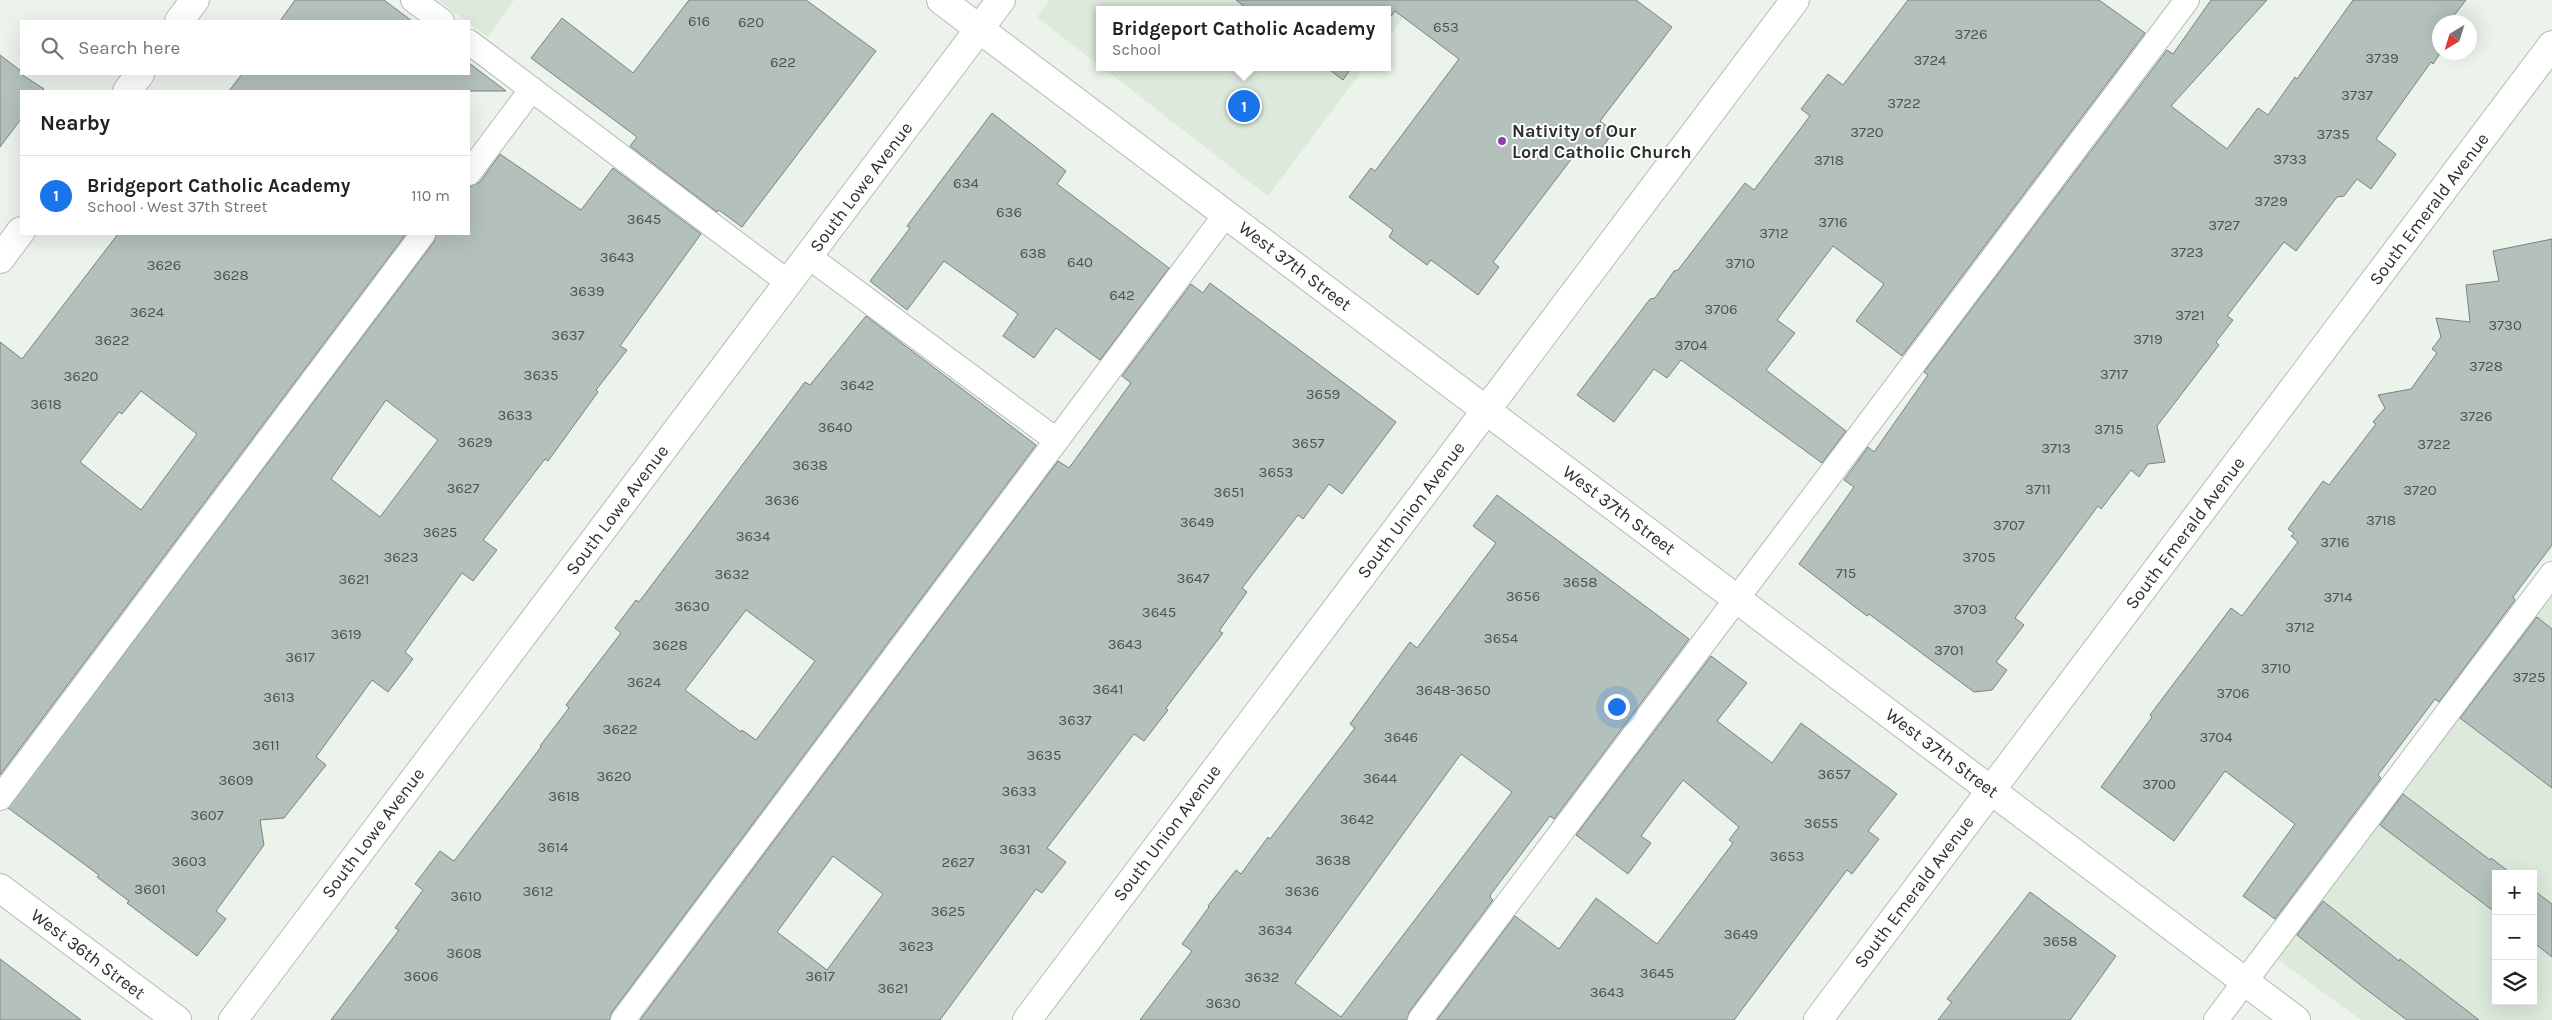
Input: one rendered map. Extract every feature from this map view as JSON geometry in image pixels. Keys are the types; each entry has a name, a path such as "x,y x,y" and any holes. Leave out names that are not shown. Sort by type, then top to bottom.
{"street":[{"path":"181,20 196,0"},
{"name":"West 37th Street","path":"941,0 2296,1020"},
{"name":"South Lowe Avenue","path":"233,1020 1001,0"},
{"name":"South Union Avenue","path":"1027,1020 1795,0"},
{"name":"South Emerald Avenue","path":"1818,1020 2552,45"},
{"path":"128,90 139,75"},
{"path":"0,259 20,232"},
{"name":"West 36th Street","path":"0,888 177,1020"}],"lane":[{"path":"413,0 441,20"},
{"path":"1420,1020 2187,0"},
{"path":"470,43 789,283"},
{"path":"470,172 532,89"},
{"path":"623,1020 1226,214"},
{"path":"0,798 422,235"},
{"path":"808,256 1056,440"},
{"path":"2216,1020 2552,574"}],"shaded area":[{"path":"438,0 514,0 488,37 470,24 470,20 465,20"},
{"path":"1050,0 1416,0 1391,34 1391,6 1096,6 1096,63 1037,17"},
{"path":"1107,71 1362,71 1268,196"},
{"path":"2552,574 2552,1020 2361,1020 2268,952"}],"building":[{"path":"295,0 384,0 411,20 281,20"},
{"path":"689,0 806,0 876,51 742,227 719,210 717,212 630,146 637,137 531,58 562,18 633,73"},
{"name":"Nativity of Our Lord Catholic Church","path":"1236,0 1636,0 1672,27 1600,121 1614,132 1593,159 1579,149 1493,262 1499,267 1478,295 1431,260 1427,265 1389,237 1393,230 1349,197 1371,168 1375,171 1459,59 1395,11 1391,16 1391,6 1244,6"},
{"path":"1908,0 2099,0 2145,33 1902,356 1856,321 1884,284 1833,246 1777,320 1795,333 1766,370 1846,431 1822,463 1681,360 1667,378 1654,369 1614,422 1577,395 1650,299 1655,298 1674,271 1678,270 1745,183 1754,190 1810,116 1801,109 1828,74 1843,85"},
{"path":"2211,0 2267,0 2171,106 2227,149 2258,108 2268,115 2295,77 2297,79 2353,0 2466,0 2454,15 2432,15 2432,60 2436,60 2433,64 2431,62 2376,139 2396,154 2371,189 2357,179 2344,196 2337,197 2296,251 2284,242 2227,316 2233,320 2216,342 2219,345 2157,426 2165,462 2148,464 2139,477 2131,470 2101,509 2098,506 2015,618 2024,625 1996,662 2007,670 1992,690 1974,692 1869,614 1867,616 1799,564 1854,487 1844,480 1868,447 1874,452 1928,375 1924,372 2167,50 2173,54"},
{"path":"0,55 20,70 20,75 44,89 20,90 20,120 0,147"},
{"path":"470,64 506,91 470,90 230,90 241,75 470,75"},
{"path":"1331,71 1349,71 1343,80"},
{"path":"992,113 1066,171 1057,184 1169,268 1100,360 1056,328 1034,358 1003,336 1018,314 944,261 907,310 870,281 910,228 907,226"},
{"path":"500,154 581,210 613,168 701,234 620,346 627,350 596,390 598,392 548,461 545,459 483,540 497,550 473,581 462,573 405,652 413,659 388,692 372,680 316,757 326,765 284,818 260,820 264,845 216,911 226,919 197,956 127,903 129,901 97,877 99,875 8,808 434,242 436,235 470,235 470,187 480,182","holes":["386,400 438,440 380,517 331,479"]},
{"path":"117,235 405,235 0,775 0,342 22,359","holes":["141,391 197,434 141,510 80,462 119,412 122,414"]},
{"path":"2552,239 2552,545 2513,597 2515,600 2439,702 2435,699 2378,775 2381,778 2275,919 2243,896 2295,824 2225,771 2174,841 2101,787 2152,717 2150,715 2231,608 2242,616 2298,542 2291,536 2294,533 2288,529 2323,481 2329,485 2376,424 2373,422 2385,408 2378,395 2411,389 2437,353 2432,349 2441,337 2436,318 2470,322 2466,285 2499,281 2493,251"},
{"path":"1210,283 1396,422 1342,494 1329,484 1303,519 1298,515 1242,588 1247,592 1219,631 1223,633 1166,708 1168,710 1144,741 1134,734 1047,848 1066,862 1042,893 1036,889 940,1020 640,1020 1058,461 1069,468 1131,383 1122,376 1191,284 1203,293","holes":["833,856 883,894 827,970 777,932"]},
{"path":"866,316 1036,445 612,1012 610,1020 331,1020 399,930 395,928 423,890 415,884 440,851 454,861 541,747 569,708 566,705 621,633 615,628 636,600 639,602 805,382 810,385","holes":["746,610 815,661 756,740 742,730 741,732 685,690"]},
{"path":"1497,495 1689,639 1554,819 1550,816 1491,894 1490,897 1493,900 1409,1012 1407,1020 1140,1020 1192,951 1182,944 1208,906 1236,870 1241,874 1268,837 1270,839 1355,728 1350,724 1410,642 1417,648 1496,543 1473,526","holes":["1461,754 1512,792 1341,1017 1295,983"]},
{"path":"2537,617 2552,629 2552,788 2460,718"},
{"path":"1711,656 1747,683 1717,721 1772,763 1801,723 1897,794 1868,831 1879,839 1852,874 1847,870 1734,1020 1437,1020 1515,916 1559,949 1596,898 1657,944 1733,843 1729,840 1739,827 1683,780 1641,836 1651,843 1628,874 1576,835"},
{"path":"2403,794 2490,860 2491,858 2507,870 2492,870 2492,910 2380,825"},
{"path":"2030,892 2116,956 2070,1020 1938,1020 1952,1002 1947,999"},
{"path":"2537,893 2552,904 2552,957 2537,945"},
{"path":"2323,901 2399,961 2400,959 2479,1020 2407,1020 2363,987 2297,935"},
{"path":"0,959 81,1020 0,1020"}],"place":[{"name":"Bridgeport Catholic Academy","path":"1244,106"},
{"name":"Nativity of Our Lord Catholic Church","path":"1502,141"}]}
